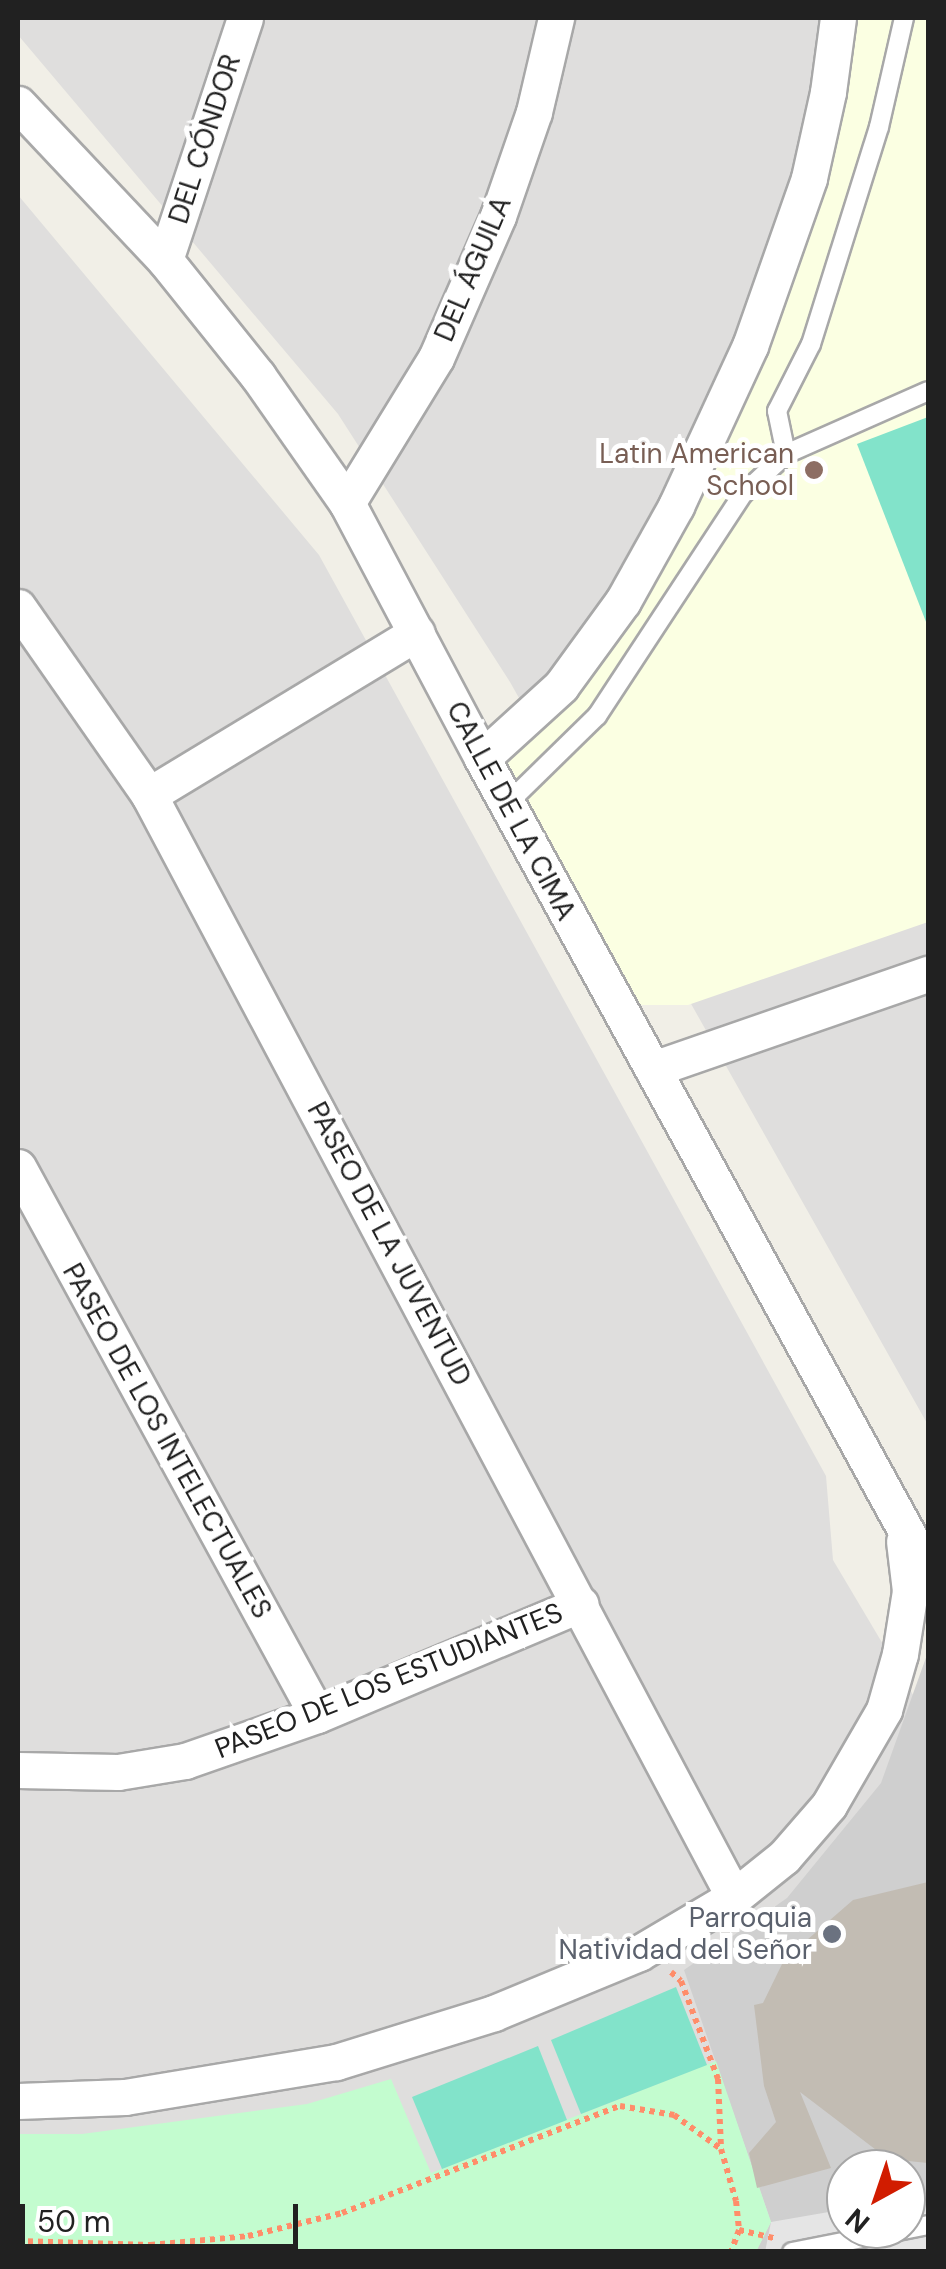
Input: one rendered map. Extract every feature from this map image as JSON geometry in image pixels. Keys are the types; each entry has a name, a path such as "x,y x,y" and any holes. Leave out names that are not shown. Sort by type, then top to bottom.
{"street":[{"name":"DEL CÓNDOR","path":"164,260 244,18"},
{"name":"DEL ÁGUILA","path":"347,503 436,358 498,216 534,112 556,18"},
{"path":"482,758 562,686 623,601 676,506 750,346 808,178 828,92 838,18"},
{"name":"CALLE DE LA CIMA","path":"18,104 164,260 258,376 347,503 507,804 928,1571"},
{"name":"PASEO DE LA JUVENTUD","path":"18,607 150,795 734,1897"},
{"path":"150,795 417,633"},
{"path":"653,1069 928,974"},
{"name":"PASEO DE LOS INTELECTUALES","path":"18,1167 317,1715"},
{"path":"18,2101 124,2096 336,2062 494,2013 639,1953 734,1897 784,1856 829,1805 884,1710 900,1654 910,1591 902,1523"},
{"name":"PASEO DE LOS ESTUDIANTES","path":"18,1770 118,1772 185,1761 317,1715 581,1604"}],"lane":[{"path":"786,454 778,411 811,344 879,127 904,18"},
{"path":"507,804 597,716 744,494 786,454 928,391"},
{"path":"792,2252 804,2246 928,2225"}],"path":[{"path":"639,1953 681,1980 718,2079 721,2149 736,2201 739,2230 732,2252"},
{"path":"18,2241 150,2245 248,2236 342,2214 620,2106 674,2116 721,2149"}],"shaded area":[{"path":"18,18 928,18 928,1425 510,682 338,414 18,35"},
{"name":"Latin American School","path":"844,18 928,18 928,922 688,1005 622,1005 488,756 548,714 748,357"},
{"path":"18,195 319,555 826,1476 833,1560 928,1720 928,2251 18,2251"},
{"name":"Parroquia Natividad del Señor","path":"928,1652 928,2251 756,2251 771,2222 684,1970 787,1898 881,1783"},
{"path":"926,2194 928,2251 765,2252 771,2222 826,2212 826,2249 926,2249"}],"green space":[{"path":"928,417 928,627 857,444"},
{"path":"676,1987 707,2065 581,2114 551,2040"},
{"path":"538,2046 567,2120 442,2169 412,2097"},
{"path":"716,2061 771,2222 756,2252 18,2251 18,2134 82,2134 307,2104 391,2079 431,2173"}],"building":[{"name":"Parroquia Natividad del Señor","path":"928,1882 928,2163 926,2149 875,2149 800,2092 826,2156 826,2169 757,2188 749,2153 776,2122 764,2086 754,2005 763,2003 784,1960 853,1900"}],"place":[{"name":"Latin American School","path":"814,470"},
{"name":"Parroquia Natividad del Señor","path":"832,1934"}]}
